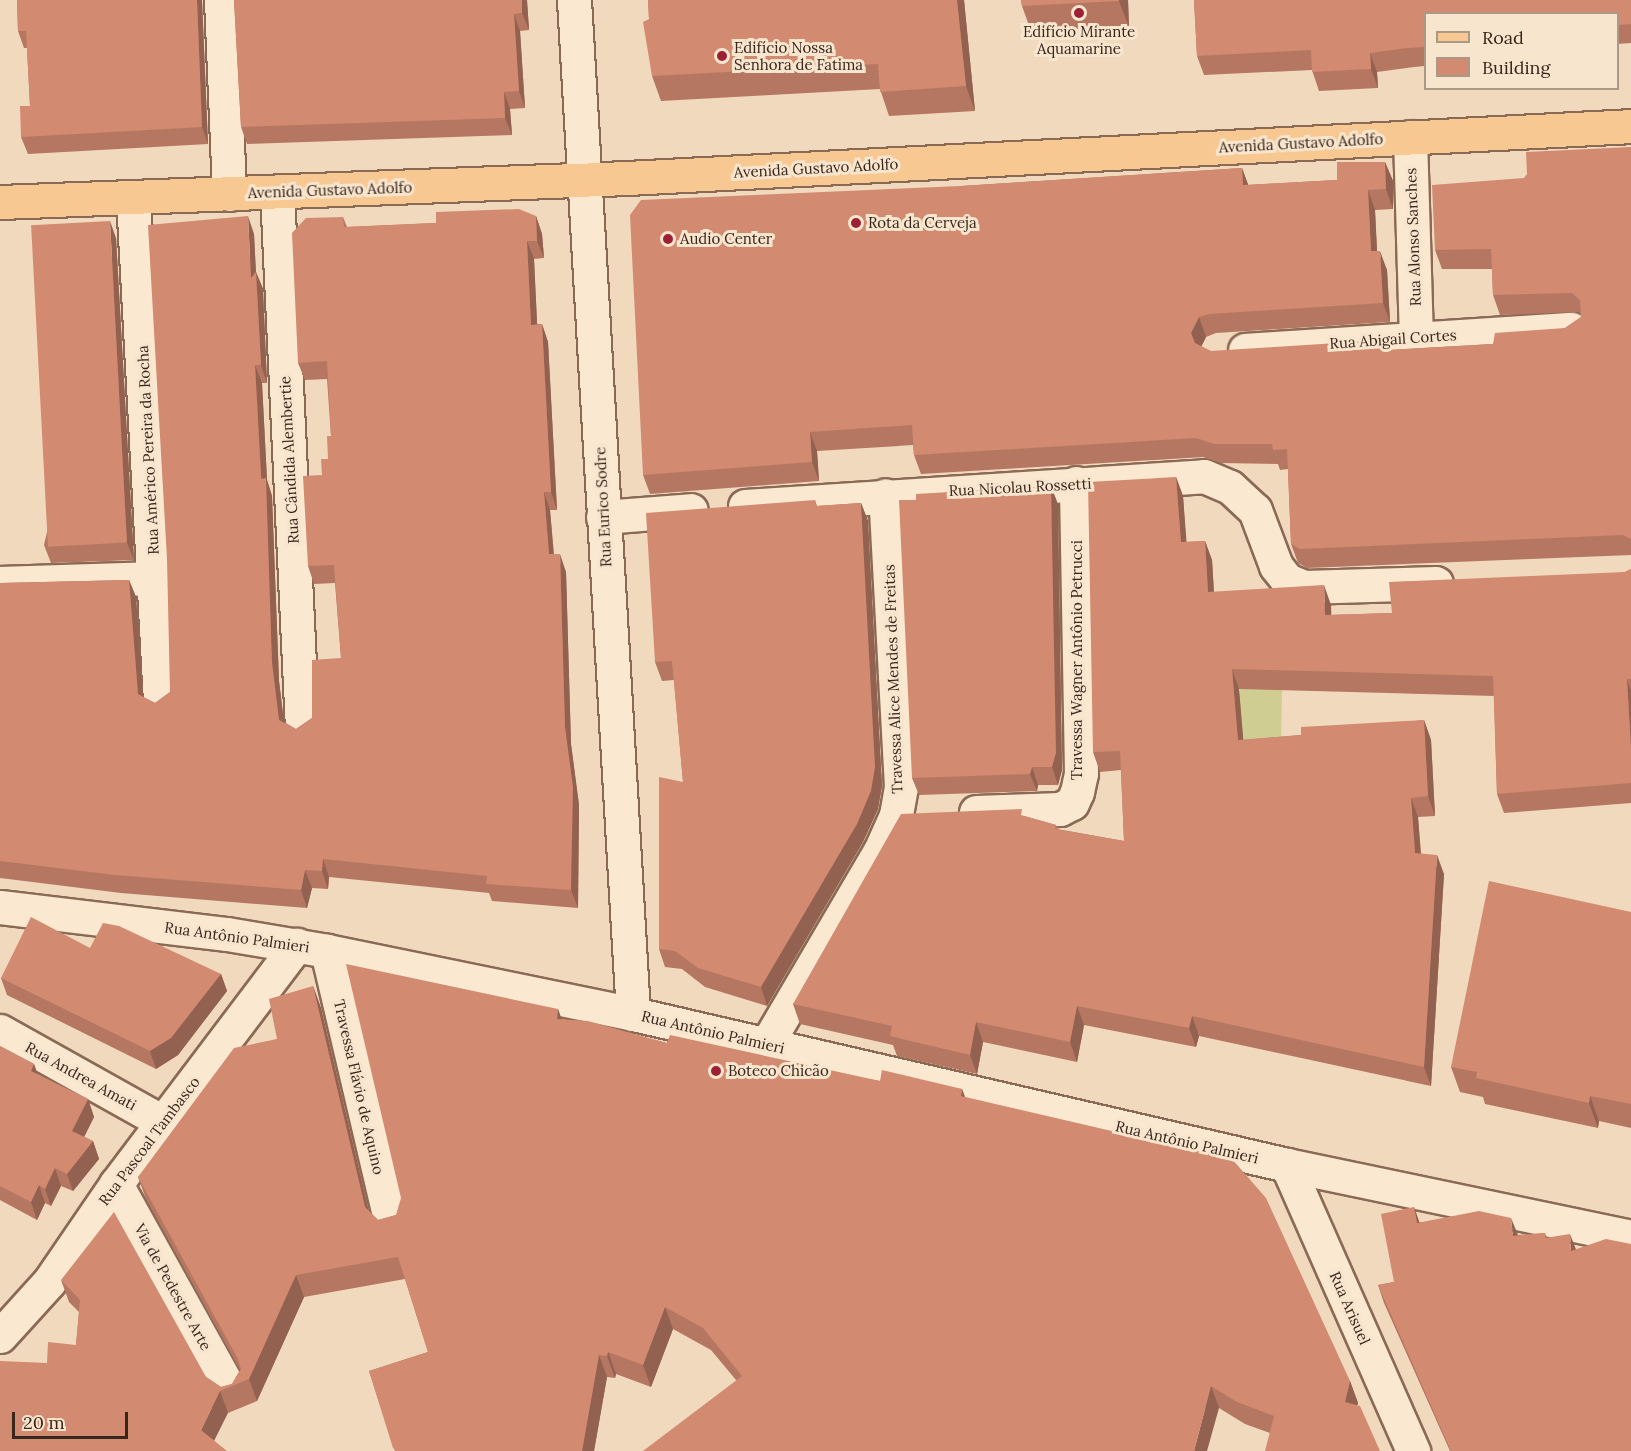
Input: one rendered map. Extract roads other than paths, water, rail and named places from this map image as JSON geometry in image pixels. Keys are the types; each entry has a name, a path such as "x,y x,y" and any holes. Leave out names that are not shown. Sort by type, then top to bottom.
{"main road":[{"name":"Avenida Gustavo Adolfo","path":"0,202 583,180 1631,126"}],"street":[{"path":"221,0 230,194"},
{"name":"Rua Eurico Sodre","path":"574,0 633,1014"},
{"name":"Rua Alonso Sanches","path":"1410,137 1416,336"},
{"name":"Rua Cândida Alembertie","path":"277,192 302,728"},
{"name":"Rua Américo Pereira da Rocha","path":"133,198 160,702"},
{"name":"Rua Abigail Cortes","path":"1216,352 1416,336 1571,329"},
{"name":"Rua Nicolau Rossetti","path":"603,517 885,495 1204,476 1230,487 1255,510 1276,567 1287,580 1304,587 1467,581"},
{"name":"Travessa Wagner Antônio Petrucci","path":"896,815 1060,809 1072,803 1081,773 1076,483"},
{"name":"Travessa Alice Mendes de Freitas","path":"766,1045 880,851 896,815 901,787 885,495"},
{"path":"0,583 155,578"},
{"name":"Rua Antônio Palmieri","path":"0,907 312,948 633,1014 1287,1165 1631,1237"},
{"name":"Rua Pascoal Tambasco","path":"0,1336 49,1282 116,1184 163,1122 312,948"},
{"name":"Travessa Flávio de Aquino","path":"312,948 391,1224"},
{"name":"Rua Andrea Amati","path":"0,1030 163,1122"},
{"name":"Rua Arisuel","path":"1287,1165 1413,1451"},
{"name":"Via de Pedestre Arte","path":"116,1184 230,1390"}],"place":[{"name":"Edifício Mirante Aquamarine","path":"1079,13"},
{"name":"Edifício Nossa Senhora de Fatima","path":"722,56"},
{"name":"Rota da Cerveja","path":"856,223"},
{"name":"Audio Center","path":"668,239"},
{"name":"Boteco Chicão","path":"716,1071"}]}
